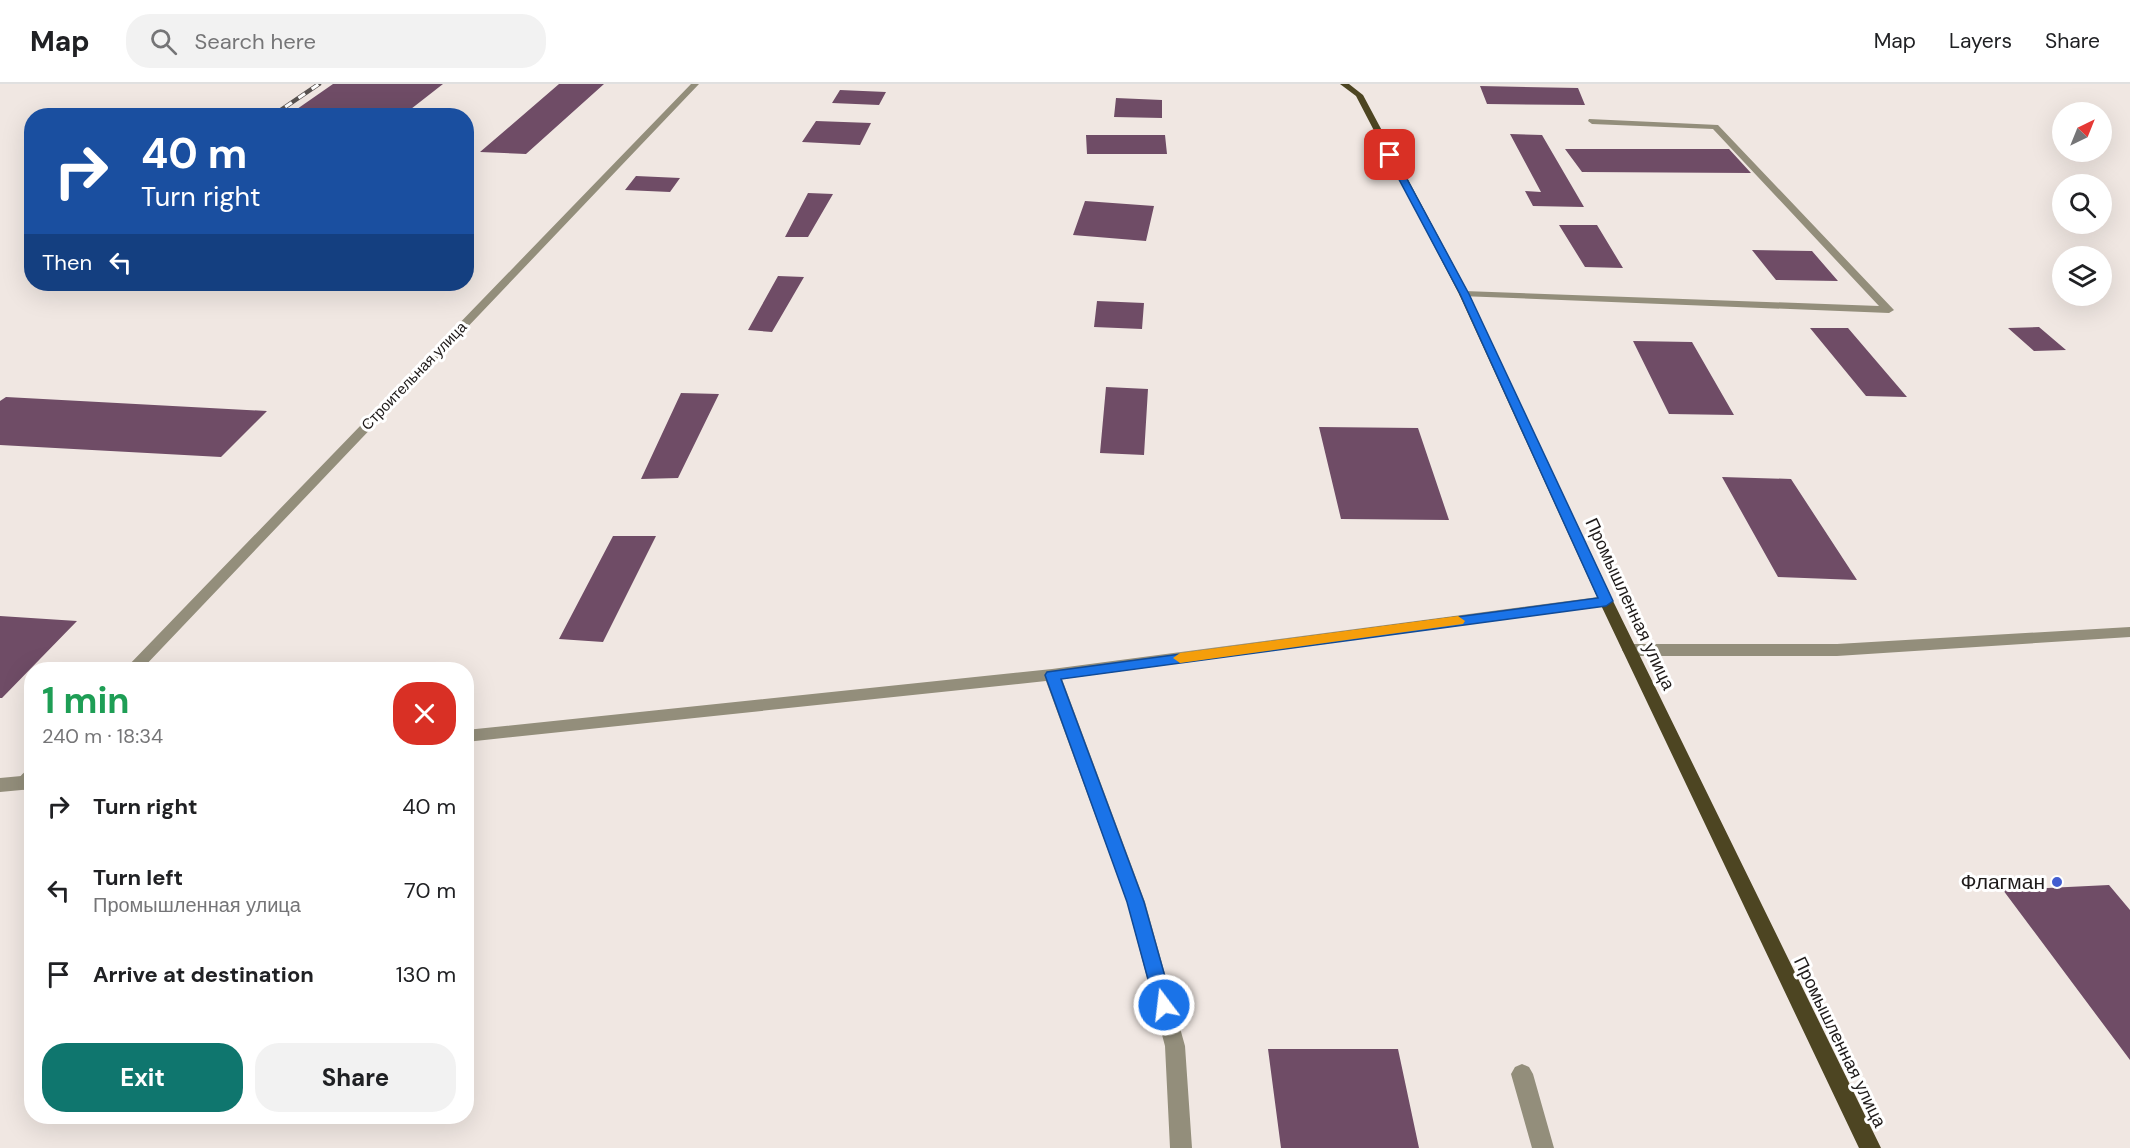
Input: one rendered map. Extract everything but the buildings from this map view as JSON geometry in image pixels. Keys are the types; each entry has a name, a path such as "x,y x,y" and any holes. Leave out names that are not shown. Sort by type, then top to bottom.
{"main road":[{"name":"Промышленная улица","path":"1344,84 1359,95 1464,294 1606,601 1870,1148"}],"street":[{"name":"Строительная улица","path":"141,662 695,84"},
{"path":"1464,294 1889,310 1715,127 1592,121"},
{"path":"474,735 1052,675 1606,601"},
{"path":"1630,650 1837,650 2130,632"},
{"path":"1052,675 1136,902 1175,1046 1181,1148"},
{"path":"0,785 24,781"},
{"path":"1522,1074 1543,1148"}],"railway":[{"path":"284,108 319,84"}],"slow traffic":[{"path":"1180,658 1458,621"}],"place":[{"name":"Флагман","path":"2057,882"}],"route":[{"path":"1164,1005 1136,902 1052,675 1606,601 1464,294 1390,155"}]}
